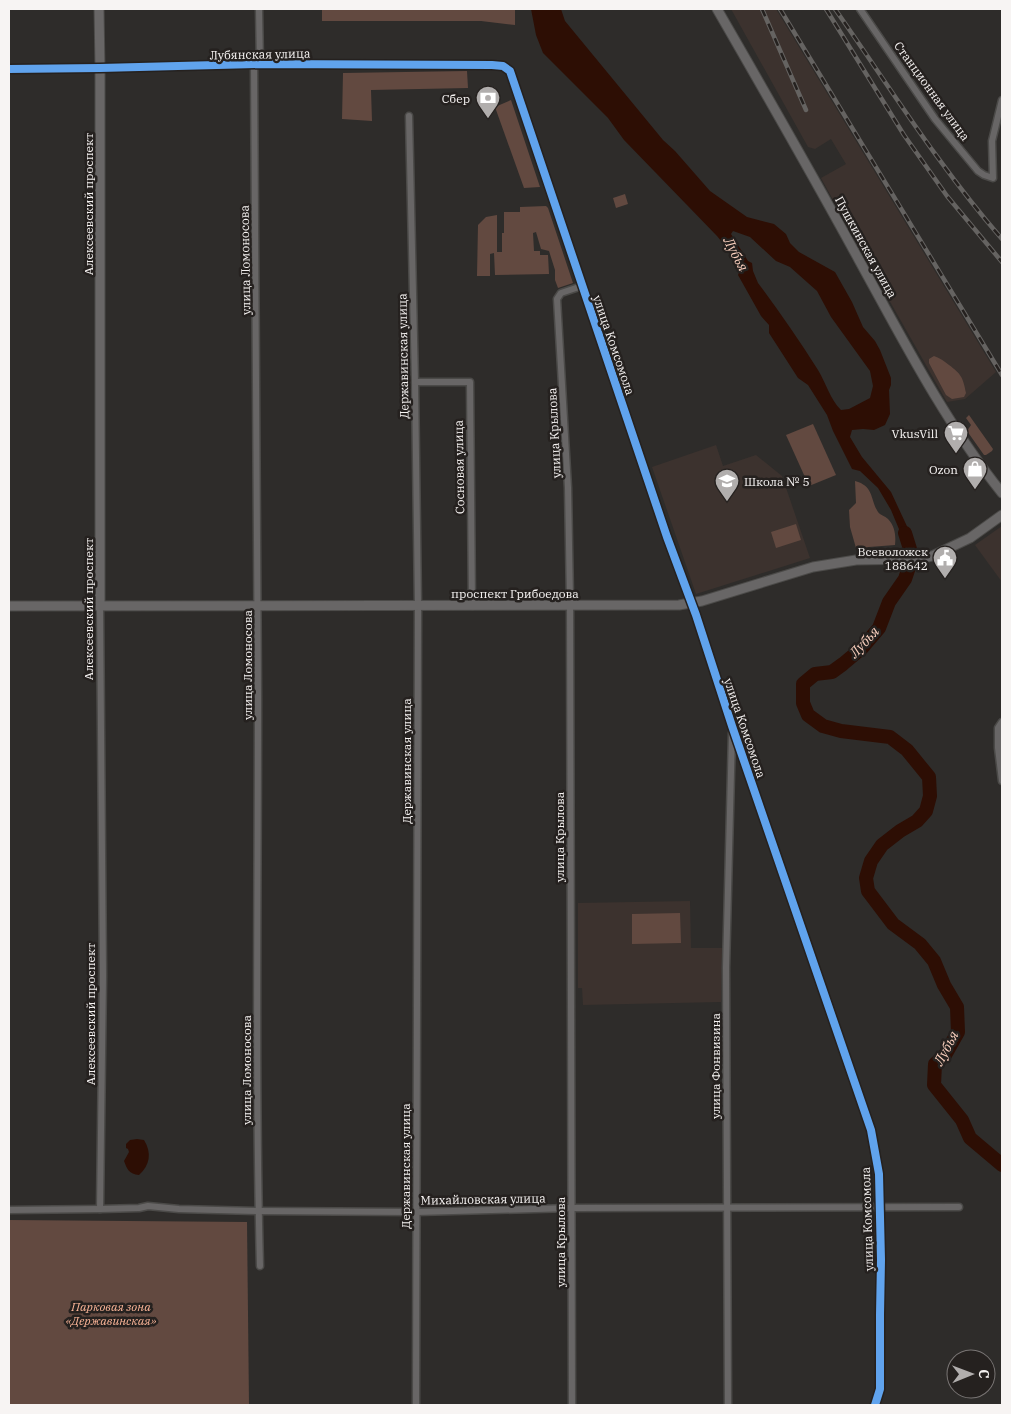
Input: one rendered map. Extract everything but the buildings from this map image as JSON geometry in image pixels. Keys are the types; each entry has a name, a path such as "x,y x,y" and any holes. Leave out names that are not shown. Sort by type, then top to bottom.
{"street":[{"name":"Алексеевский проспект","path":"99,9 103,976 100,1209"},
{"name":"улица Ломоносова","path":"260,9 257,64 257,1081 260,1266"},
{"name":"Пушкинская улица","path":"717,9 806,162 923,375 966,445 1002,493"},
{"name":"Станционная улица","path":"860,9 935,119 978,171 993,178 992,141 1002,100"},
{"name":"Лубянская улица","path":"9,68 257,64 492,65 502,66 510,71"},
{"name":"улица Комсомола","path":"510,71 667,537 871,1130 879,1174 881,1260 880,1389 875,1405"},
{"name":"Державинская улица","path":"409,116 418,606 416,1405"},
{"name":"улица Крылова","path":"572,1405 570,606 568,488 557,299 560,293 582,286"},
{"name":"Сосновая улица","path":"415,382 470,382 472,606"},
{"name":"проспект Грибоедова","path":"9,606 679,605 813,567 856,560 918,559 939,554 980,532 1002,515"},
{"path":"1002,722 998,728 998,748 1002,781"},
{"name":"улица Фонвизина","path":"728,1405 726,968 732,726"},
{"name":"Михайловская улица","path":"9,1210 139,1208 148,1206 179,1209 258,1211 416,1212 572,1208 959,1207"}],"shaded area":[{"path":"731,9 776,9 996,372 965,399 947,402 821,178 846,164 831,139 815,149 808,147"},
{"name":"Школа № 5","path":"716,445 723,466 756,455 782,476 810,558 696,594 652,467"},
{"path":"1002,526 1002,582 975,545"},
{"path":"690,901 691,948 722,948 721,1002 583,1005 582,988 578,988 578,903"}],"green space":[{"path":"322,9 515,9 515,25 481,21 322,21"},
{"path":"467,71 468,88 371,90 372,121 342,119 343,73"},
{"path":"511,100 540,187 524,188 495,107"},
{"path":"625,194 628,204 616,208 613,198"},
{"path":"546,206 573,283 558,288 549,251 541,249 536,232 533,233 534,251 540,251 540,255 548,255 549,274 495,275 494,253 490,254 490,276 477,276 478,225 486,217 497,215 497,252 502,252 504,212 520,212 520,207"},
{"path":"934,356 944,361 959,374 965,388 966,393 964,397 952,399 946,395 929,363 929,359"},
{"path":"969,415 993,449 986,455 984,455 967,431 971,425 966,418"},
{"path":"813,424 836,475 809,486 786,435"},
{"path":"855,481 861,483 869,490 878,512 887,518 892,525 895,545 856,548 850,527 849,510 856,503"},
{"path":"796,524 801,540 776,548 771,532"},
{"path":"680,913 681,943 632,944 632,914"},
{"name":"Парковая зона «Державинская»","path":"9,1220 247,1222 249,1405 9,1405"}],"water":[{"path":"531,9 561,9 565,21 663,140 710,191 747,217 774,224 786,234 790,243 799,252 835,272 852,302 863,327 880,350 891,378 889,390 890,414 885,425 874,430 852,430 850,437 862,457 891,492 916,549 903,550 901,534 891,510 878,488 860,471 852,469 827,415 808,385 798,378 769,333 769,325 761,316 738,275 740,270 730,250 624,140 608,118 543,53 536,35","holes":["733,231 750,237 776,261 790,267 817,291 831,317 870,371 873,386 870,398 849,409 841,410 837,406 811,359 758,283 752,263 748,261 731,234"]},
{"path":"130,1140 144,1140 149,1154 148,1163 139,1175 129,1171 124,1161 129,1152 126,1144"}],"waterway":[{"name":"Лубья","path":"905,533 910,549 910,564 905,579 889,602 879,628 862,648 843,664 832,672 815,674 803,684 803,703 808,715 823,726 841,731 890,737 907,750 929,777 930,796 926,811 917,821 882,845 871,861 866,878 868,891 893,924 920,944 934,961 944,985 957,1007 958,1032 945,1055 935,1064 934,1085 962,1120 970,1138 1002,1165"}],"railway":[{"path":"762,9 806,110"},
{"path":"780,9 1002,375"},
{"path":"826,9 904,135 947,196 1002,262"},
{"path":"835,9 957,184 1002,239"}],"cycle path":[{"path":"9,69 260,64 492,65 503,66 510,71 667,537 696,615 732,726 871,1130 879,1174 881,1260 880,1389 875,1405"}],"place":[{"name":"Сбер","path":"488,119"},
{"name":"VkusVill","path":"956,454"},
{"name":"Ozon","path":"975,490"},
{"name":"Школа № 5","path":"727,502"},
{"name":"Всеволожск 188642","path":"945,579"}]}
